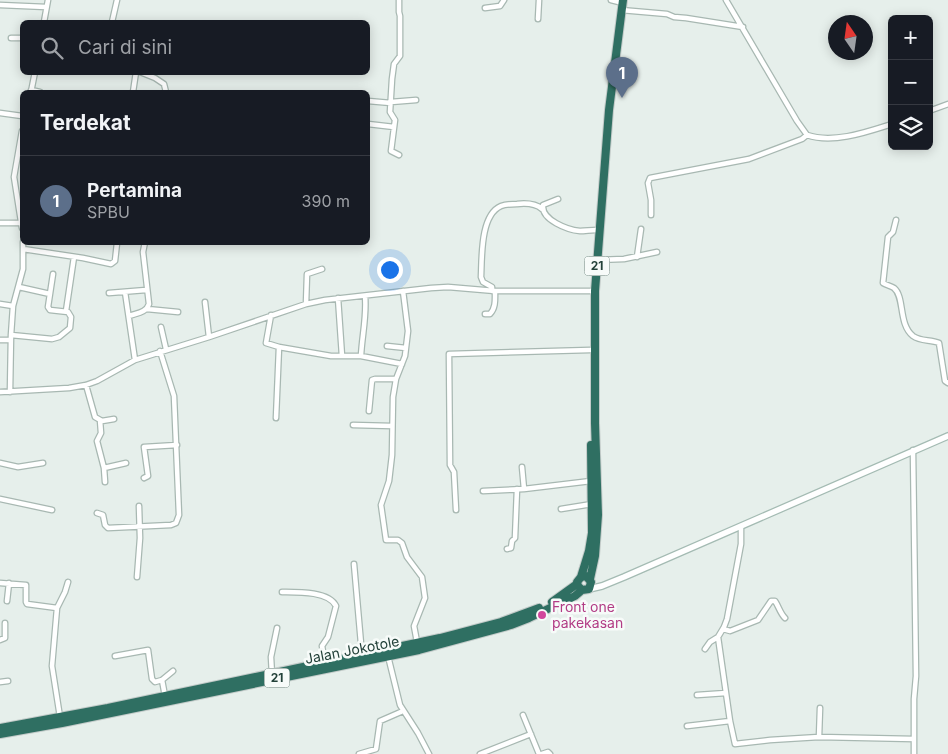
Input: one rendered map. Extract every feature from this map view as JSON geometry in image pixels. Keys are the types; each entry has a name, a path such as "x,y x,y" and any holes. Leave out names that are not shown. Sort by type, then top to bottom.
{"highway":[{"name":"21","path":"585,584 595,556 598,515 590,350 596,230 605,109 619,3"},
{"name":"21","path":"585,584 592,504 593,291 619,3"},
{"name":"Jalan Jokotole","path":"0,734 35,725 387,652 417,642 483,627 520,616 554,601 585,584"},
{"name":"Jalan Jokotole","path":"305,669 325,662 362,655 450,642 510,625 575,596 585,584"},
{"name":"Jalan Jokotole","path":"0,728 35,725 60,717 272,676"}],"main road":[{"path":"585,584 609,583 948,436"}],"street":[{"path":"44,20 48,0"},
{"path":"112,20 117,0"},
{"path":"399,0 400,56 393,68 390,112 394,120 391,150 399,155"},
{"path":"485,8 500,6 504,0"},
{"path":"538,0 538,19"},
{"path":"726,0 807,135 848,137 888,125"},
{"path":"619,3 681,19 686,18 743,27"},
{"path":"0,5 46,7"},
{"path":"11,38 20,38"},
{"path":"31,90 34,75"},
{"path":"133,90 136,75"},
{"path":"148,75 164,84 166,90"},
{"path":"370,101 391,103 416,100"},
{"path":"933,110 948,104"},
{"path":"0,113 20,116"},
{"path":"370,124 394,127"},
{"path":"651,215 648,183 650,178 748,159 802,139 807,135"},
{"path":"20,142 14,177 20,205"},
{"path":"542,209 545,203 558,199"},
{"path":"485,314 490,314 495,305 492,287 483,282 481,278 483,237 487,222 497,208 504,205 526,203 538,205 547,218 552,221 579,231 596,230"},
{"path":"896,220 893,232 888,237 883,283 894,288 897,292 902,317 911,334 920,340 939,343 945,381 948,383"},
{"path":"0,223 20,223"},
{"path":"637,256 641,228"},
{"path":"10,392 10,337 13,306 23,269 23,245"},
{"path":"23,249 111,264 115,261 117,245"},
{"path":"144,245 143,252 147,309"},
{"path":"597,260 624,259 657,252"},
{"path":"66,311 74,257"},
{"path":"306,304 307,274 322,270"},
{"path":"0,340 10,337 60,337 70,328 71,317 66,311 50,310 48,307 53,274"},
{"path":"19,287 50,294"},
{"path":"0,392 68,388 86,385 135,360 163,350 209,337 306,304 338,298 448,287 494,291 593,291"},
{"path":"109,293 146,290"},
{"path":"403,291 408,331 406,348 393,397 392,447 388,481 381,509 386,540 398,540 402,543 407,557 422,577 425,598 414,626 417,642"},
{"path":"125,292 135,360"},
{"path":"361,356 362,333 366,316 365,296"},
{"path":"338,298 342,356"},
{"path":"205,302 209,337"},
{"path":"0,304 13,306"},
{"path":"129,316 147,309 178,312"},
{"path":"271,315 266,343 331,356 361,356 402,364"},
{"path":"97,513 104,516 106,527 171,525 180,514 174,396 163,350 161,327"},
{"path":"387,346 406,348"},
{"path":"276,418 279,347"},
{"path":"456,510 454,472 450,465 449,354 590,350"},
{"path":"370,411 372,380 396,380"},
{"path":"86,385 96,417 100,420 101,432 97,441 104,468 105,482"},
{"path":"100,420 114,419"},
{"path":"353,425 392,426"},
{"path":"144,478 148,477 144,447 177,446"},
{"path":"913,450 916,676 914,754"},
{"path":"0,463 18,467 44,463"},
{"path":"104,468 126,463"},
{"path":"522,467 524,489"},
{"path":"483,491 524,489 591,481"},
{"path":"507,549 510,548 515,538 517,489"},
{"path":"0,499 52,510"},
{"path":"561,510 592,504"},
{"path":"136,577 140,527 139,506"},
{"path":"705,649 710,642 718,638 727,619 737,571 741,544 741,527"},
{"path":"354,564 362,655"},
{"path":"0,582 26,585 27,604 57,608"},
{"path":"60,717 52,673 57,608 68,582"},
{"path":"7,601 9,583"},
{"path":"282,592 319,595 335,602 336,606 328,637 322,646 325,662"},
{"path":"723,630 730,631 758,620 771,601 777,603 780,614 785,618"},
{"path":"0,640 5,638 4,623"},
{"path":"272,676 270,657 277,628"},
{"path":"718,638 733,740 737,744 770,740 819,738 914,739"},
{"path":"115,656 148,650 152,679 155,682 162,680 173,672"},
{"path":"387,652 396,692 403,711 429,754"},
{"path":"162,680 166,696"},
{"path":"0,682 8,681"},
{"path":"697,695 726,693"},
{"path":"819,738 820,708"},
{"path":"359,754 376,749 380,721 403,711"},
{"path":"523,715 541,754 548,752 550,754"},
{"path":"686,726 730,721"},
{"path":"480,754 531,734"}],"place":[{"name":"Pertamina","path":"622,98"},
{"name":"Front one pakekasan","path":"542,615"}]}
